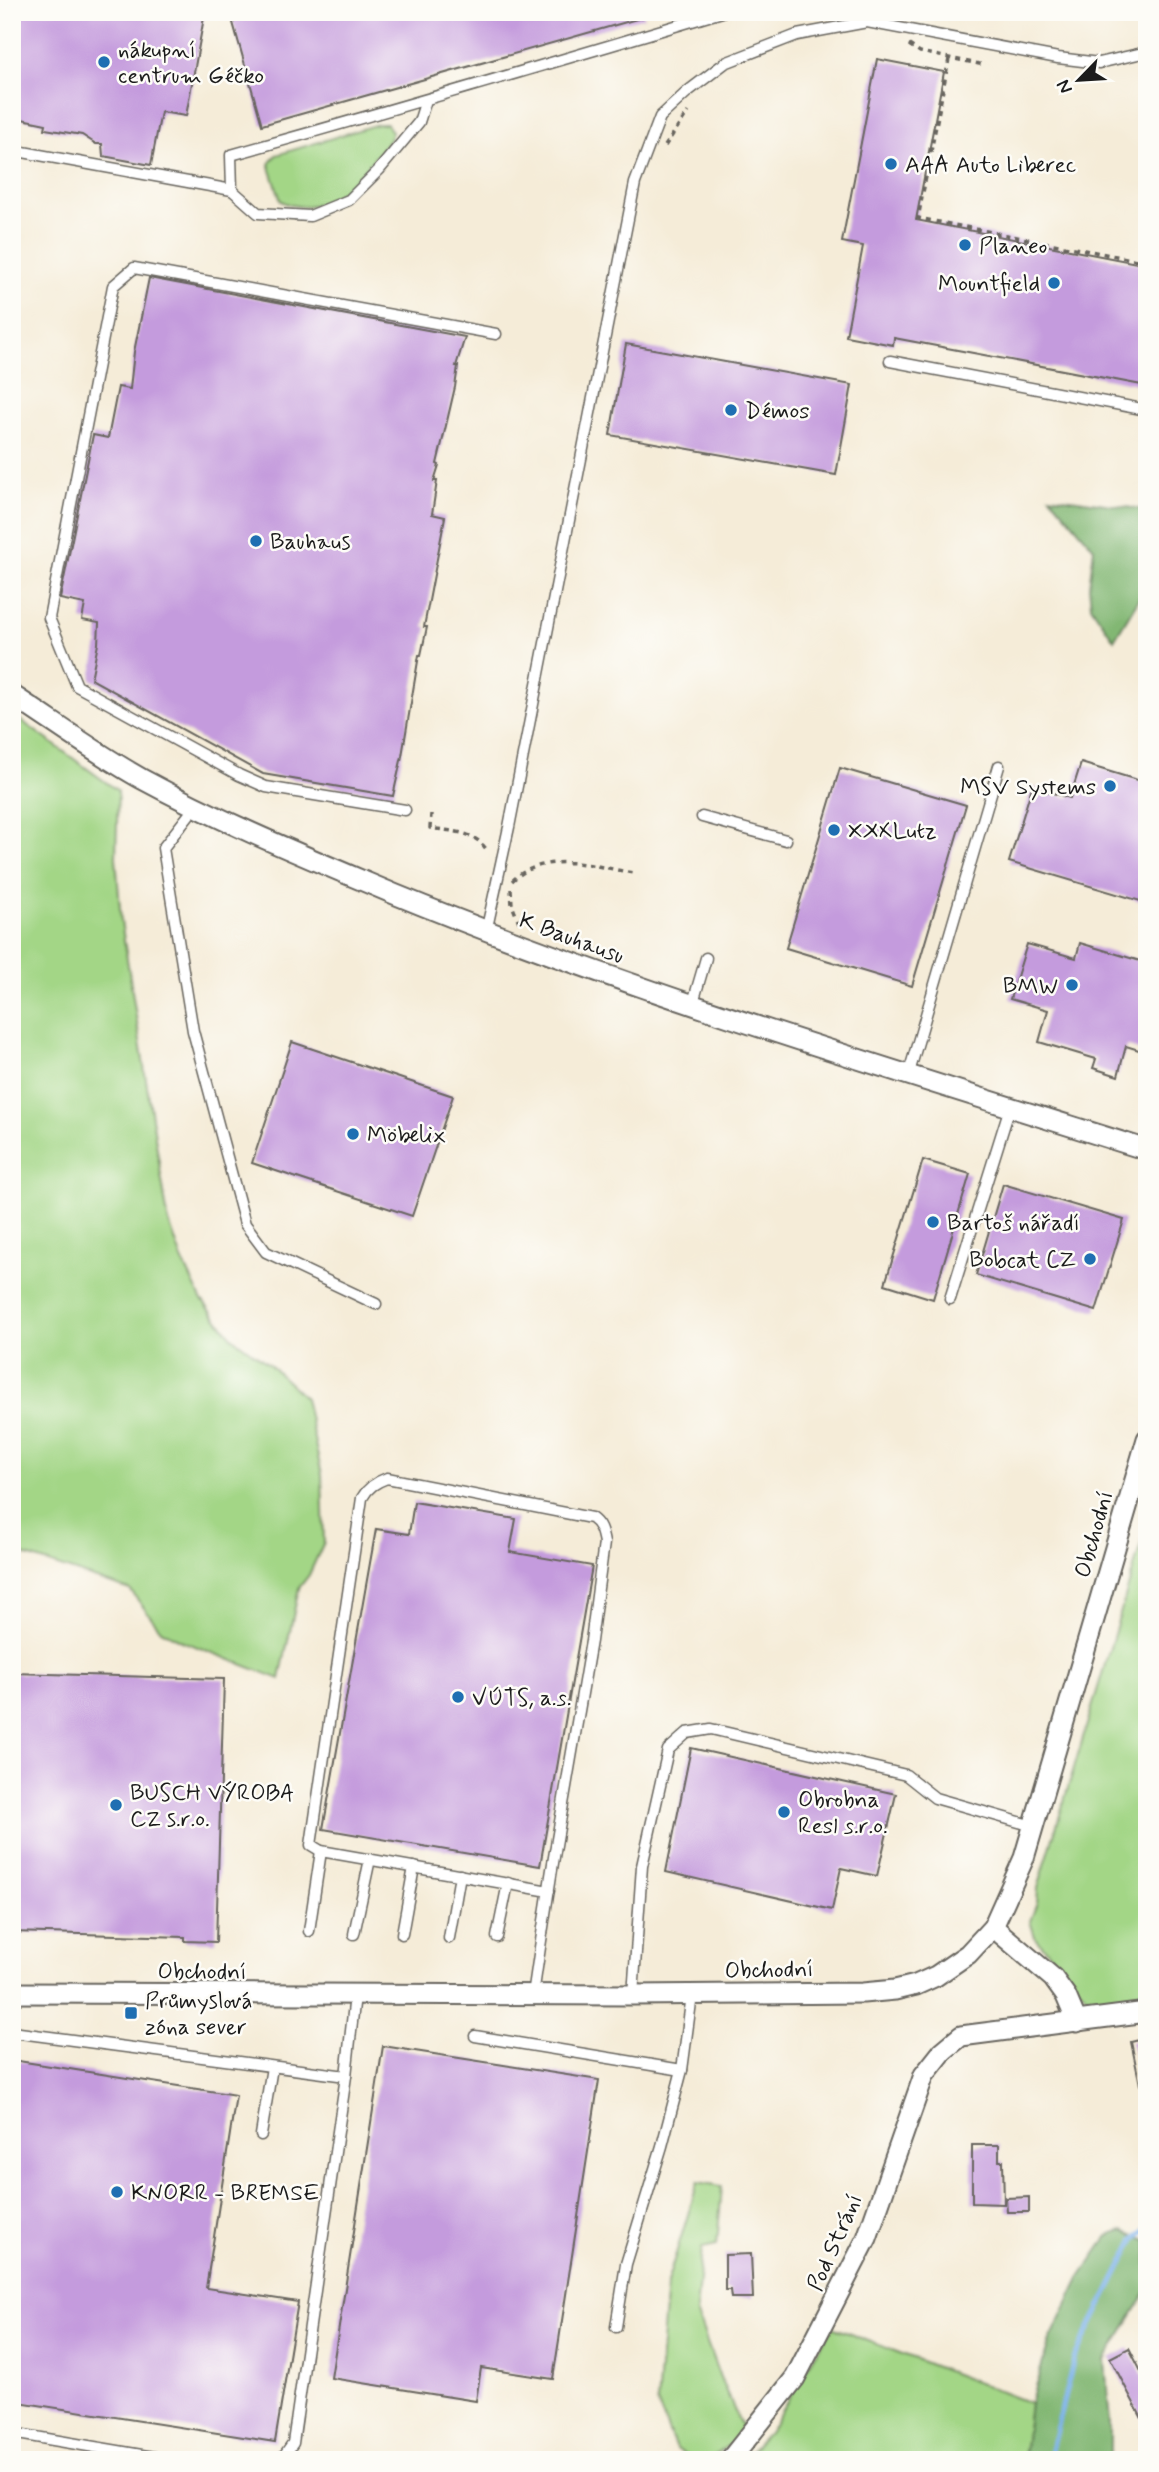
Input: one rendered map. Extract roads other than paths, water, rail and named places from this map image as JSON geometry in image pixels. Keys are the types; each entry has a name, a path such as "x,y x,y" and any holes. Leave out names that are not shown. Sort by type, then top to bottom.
{"street":[{"name":"K Bauhausu","path":"12,695 139,777 195,807 283,848 486,932 692,1006 1147,1150"},
{"name":"Obchodní","path":"12,1993 863,1993 895,1990 936,1976 968,1955 993,1927 1024,1858 1147,1439"},
{"path":"993,1927 1054,1978 1066,1996 1077,2022 1147,2012"},
{"name":"Pod Strání","path":"730,2460 795,2378 867,2238 925,2075 943,2051 961,2036 1077,2022"}],"lane":[{"path":"232,190 231,155 717,13"},
{"path":"486,932 635,183 660,117 725,62 797,34 867,22 1089,62 1099,63 1147,52"},
{"path":"12,150 232,190 258,213 310,216 349,201 419,122 426,100"},
{"path":"405,810 267,787 239,775 77,686 49,618 59,565 113,286 134,268 496,334"},
{"path":"890,361 1147,410"},
{"path":"908,1076 999,766"},
{"path":"195,807 163,848 193,1031 245,1224 266,1252 376,1304"},
{"path":"702,817 786,840"},
{"path":"692,1006 706,958"},
{"path":"950,1299 1010,1107"},
{"path":"533,1995 591,1641 603,1534 597,1522 590,1518 387,1478 369,1488 362,1498 311,1843 321,1851 549,1891"},
{"path":"633,1995 642,1866 668,1750 687,1733 711,1729 906,1775 935,1798 1033,1826"},
{"path":"309,1931 321,1851"},
{"path":"354,1934 370,1859"},
{"path":"402,1934 414,1867"},
{"path":"449,1938 460,1875"},
{"path":"497,1937 508,1884"},
{"path":"616,2327 626,2264 663,2146 682,2070 692,1994"},
{"path":"281,2460 293,2443 346,2076 355,1995"},
{"path":"12,2032 346,2076"},
{"path":"475,2036 682,2070"},
{"path":"261,2135 272,2067"},
{"path":"12,2433 114,2455 171,2460"}],"waterway":[{"path":"1046,2460 1050,2454 1074,2359 1135,2239 1147,2229"}],"place":[{"name":"nákupní centrum Géčko","path":"104,62"},
{"name":"AAA Auto Liberec","path":"891,164"},
{"name":"Planeo","path":"965,245"},
{"name":"Mountfield","path":"1054,283"},
{"name":"Démos","path":"731,410"},
{"name":"Bauhaus","path":"256,541"},
{"name":"MSV Systems","path":"1110,786"},
{"name":"XXXLutz","path":"834,830"},
{"name":"BMW","path":"1072,985"},
{"name":"Möbelix","path":"353,1134"},
{"name":"Bartoš nářadí","path":"933,1222"},
{"name":"Bobcat CZ","path":"1090,1259"},
{"name":"VÚTS, a.s.","path":"458,1697"},
{"name":"BUSCH VÝROBA CZ s.r.o.","path":"116,1805"},
{"name":"Obrobna Resl s.r.o.","path":"784,1812"},
{"name":"Průmyslová zóna sever","path":"131,2013"},
{"name":"KNORR - BREMSE","path":"117,2192"}]}
